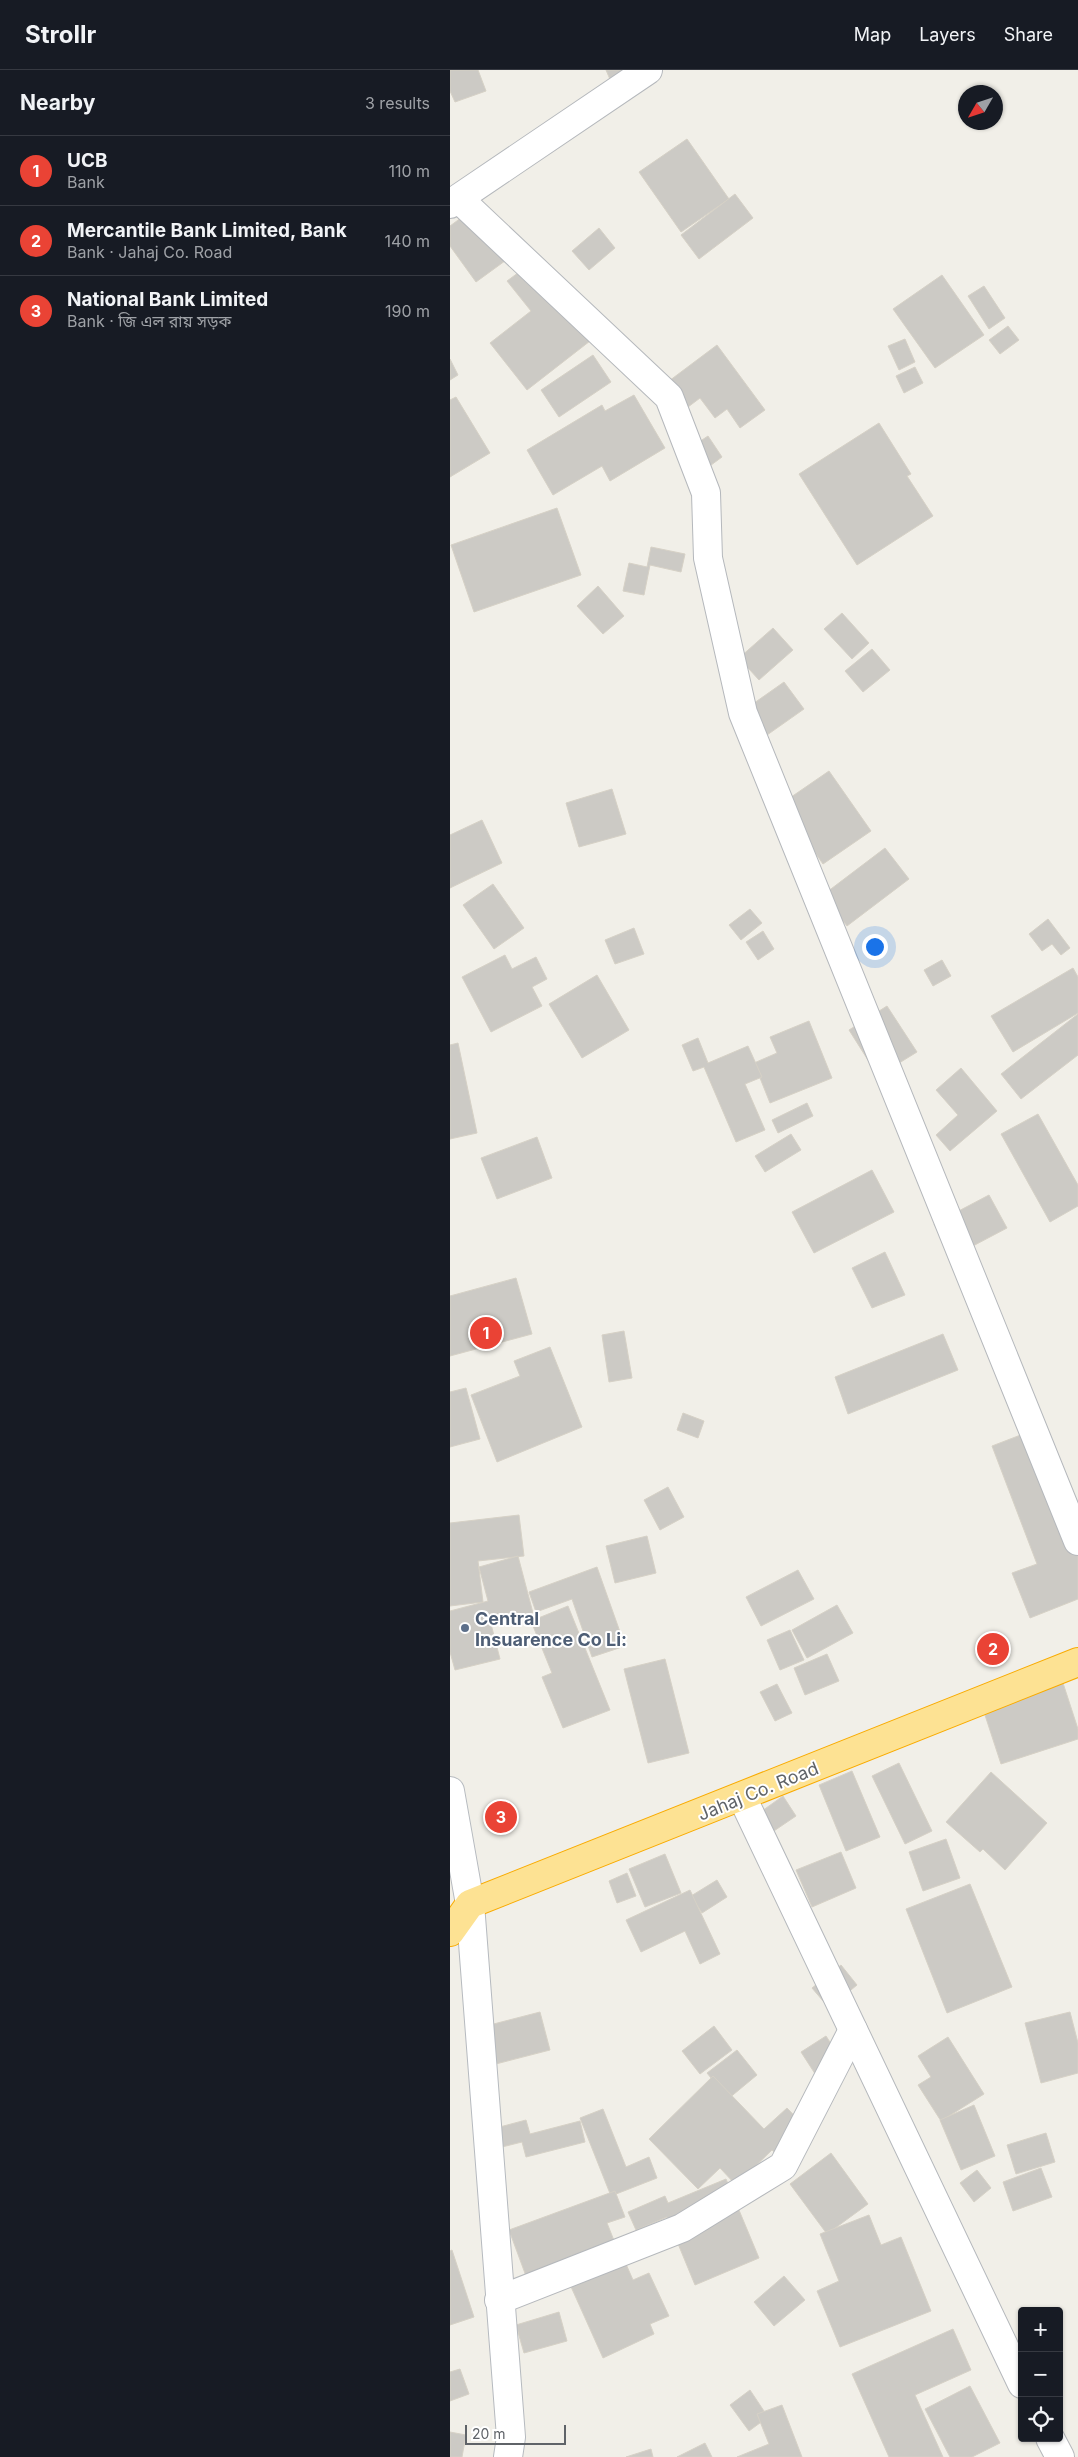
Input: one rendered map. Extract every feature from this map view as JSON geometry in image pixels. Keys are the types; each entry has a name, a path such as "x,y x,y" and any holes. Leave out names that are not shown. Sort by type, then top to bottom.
{"highway":[{"name":"Jahaj Co. Road","path":"470,1904 1078,1662"},
{"path":"450,1932 470,1904"}],"street":[{"path":"648,70 454,202 668,397 706,493 708,558 743,713 1078,1541"},
{"path":"450,1791 470,1904 511,2437 508,2457"},
{"path":"742,1797 1018,2376"},
{"path":"499,2300 682,2228 783,2166 853,2030"},
{"path":"1052,2442 1060,2457"}],"building":[{"path":"450,70 478,70 486,91 455,102 450,91"},
{"path":"606,70 634,70 612,84"},
{"path":"687,139 729,199 681,232 639,172"},
{"path":"735,194 753,218 699,259 681,235"},
{"path":"473,209 509,258 476,282 450,246 450,226"},
{"path":"599,228 615,248 589,270 572,251"},
{"path":"530,264 590,341 527,390 490,343 531,311 507,281"},
{"path":"942,275 984,335 935,368 893,309"},
{"path":"984,286 1005,318 989,329 968,296"},
{"path":"1008,326 1019,340 1000,354 989,340"},
{"path":"905,339 915,362 899,370 888,346"},
{"path":"717,345 765,410 740,428 727,409 715,418 700,398 676,416 657,390"},
{"path":"593,355 611,382 559,417 541,390"},
{"path":"450,359 458,375 450,380"},
{"path":"915,367 923,383 904,393 896,376"},
{"path":"634,395 665,448 610,481 602,466 553,495 527,450 602,405 605,411"},
{"path":"456,397 490,453 450,477 450,400"},
{"path":"879,423 911,474 907,476 933,516 857,565 799,474"},
{"path":"708,436 722,457 707,468 693,446"},
{"path":"557,508 581,575 474,612 451,545"},
{"path":"651,547 685,554 681,572 650,565 644,595 623,591 629,563 647,567"},
{"path":"598,586 624,616 603,634 577,606"},
{"path":"842,613 869,643 852,659 824,629"},
{"path":"773,628 793,650 759,680 739,658"},
{"path":"872,649 890,670 863,692 845,671"},
{"path":"784,682 804,709 760,740 740,713"},
{"path":"829,771 871,831 823,864 781,804"},
{"path":"612,789 626,834 579,847 566,803"},
{"path":"482,820 502,863 450,888 450,835"},
{"path":"885,848 909,879 847,926 823,895"},
{"path":"493,884 524,928 494,949 463,905"},
{"path":"750,909 762,923 741,940 729,925"},
{"path":"1048,919 1070,948 1061,955 1052,944 1042,951 1029,934"},
{"path":"634,928 644,954 615,964 605,940"},
{"path":"763,931 774,949 758,960 746,942"},
{"path":"505,955 512,969 536,957 547,979 532,987 542,1006 491,1032 462,977"},
{"path":"942,960 951,976 933,986 924,970"},
{"path":"1073,968 1078,977 1078,1013 1013,1052 991,1016"},
{"path":"597,975 629,1030 582,1058 549,1004"},
{"path":"887,1006 917,1052 878,1076 849,1030"},
{"path":"1078,1014 1078,1055 1021,1099 1001,1074"},
{"path":"809,1021 832,1078 770,1103 754,1063 777,1053 770,1037"},
{"path":"698,1038 708,1063 748,1046 762,1077 745,1084 765,1130 736,1142 704,1067 693,1071 682,1045"},
{"path":"458,1043 477,1133 450,1139 450,1045"},
{"path":"961,1068 997,1111 950,1151 936,1135 958,1115 936,1090"},
{"path":"807,1103 813,1116 778,1133 772,1120"},
{"path":"1038,1114 1078,1185 1078,1206 1050,1222 1001,1134"},
{"path":"791,1134 801,1150 765,1172 755,1156"},
{"path":"537,1137 552,1178 497,1199 481,1158"},
{"path":"872,1170 894,1212 814,1253 792,1212"},
{"path":"989,1195 1007,1228 952,1257 934,1224"},
{"path":"885,1252 905,1295 872,1308 852,1268"},
{"path":"516,1278 532,1334 450,1356 450,1296"},
{"path":"624,1331 632,1378 609,1382 602,1335"},
{"path":"943,1334 958,1370 848,1414 835,1377"},
{"path":"550,1347 582,1427 497,1462 471,1395 520,1376 514,1361"},
{"path":"466,1388 480,1439 450,1447 450,1392"},
{"path":"683,1413 704,1421 698,1438 677,1430"},
{"path":"1031,1431 1078,1555 1078,1599 1030,1618 1012,1573 1037,1564 992,1446"},
{"path":"668,1487 684,1517 660,1530 644,1500"},
{"path":"519,1515 524,1556 478,1561 483,1602 450,1606 450,1523"},
{"path":"647,1536 656,1573 615,1583 606,1546"},
{"path":"518,1556 533,1613 491,1624 500,1659 455,1670 450,1652 450,1611 488,1601 479,1567"},
{"path":"597,1567 625,1646 592,1657 572,1599 536,1612 529,1592"},
{"path":"798,1570 814,1599 761,1626 746,1597"},
{"path":"837,1605 853,1633 807,1658 792,1630"},
{"path":"568,1606 610,1710 563,1728 542,1677 552,1673 531,1621"},
{"path":"790,1630 804,1660 780,1670 767,1640"},
{"path":"827,1654 839,1681 805,1695 794,1668"},
{"path":"665,1659 689,1753 648,1763 624,1669"},
{"path":"1063,1683 1078,1729 1078,1739 1001,1764 983,1709"},
{"path":"777,1684 792,1713 775,1721 760,1692"},
{"path":"899,1763 932,1831 905,1844 872,1776"},
{"path":"852,1771 880,1837 846,1851 819,1785"},
{"path":"991,1772 1047,1823 1005,1870 983,1849 980,1852 946,1822"},
{"path":"783,1796 796,1816 765,1837 752,1818"},
{"path":"946,1839 960,1878 923,1891 909,1852"},
{"path":"841,1852 856,1888 812,1907 796,1870"},
{"path":"665,1854 681,1893 645,1907 629,1869"},
{"path":"627,1873 636,1896 617,1903 609,1881"},
{"path":"717,1880 727,1897 702,1913 691,1896"},
{"path":"970,1884 1012,1987 947,2013 906,1909"},
{"path":"690,1890 720,1954 700,1964 685,1931 641,1952 626,1920"},
{"path":"841,1965 857,1985 829,2008 812,1988"},
{"path":"540,2012 550,2050 492,2065 482,2027"},
{"path":"1070,2012 1078,2043 1078,2073 1041,2083 1025,2023"},
{"path":"714,2026 732,2050 700,2074 682,2051"},
{"path":"826,2036 846,2067 821,2083 801,2052"},
{"path":"948,2037 984,2094 941,2121 918,2085 931,2077 918,2056"},
{"path":"737,2050 757,2075 728,2099 707,2073"},
{"path":"713,2076 764,2129 787,2108 812,2134 784,2162 772,2150 736,2185 720,2168 698,2189 649,2139"},
{"path":"974,2105 995,2156 961,2170 940,2120"},
{"path":"603,2109 626,2167 649,2157 657,2178 611,2196 580,2118"},
{"path":"526,2120 530,2134 580,2121 585,2142 526,2157 522,2142 502,2147 496,2128"},
{"path":"1046,2133 1055,2162 1016,2174 1007,2145"},
{"path":"831,2153 868,2204 827,2234 790,2184"},
{"path":"1041,2168 1052,2197 1013,2211 1003,2182"},
{"path":"977,2170 991,2188 974,2202 960,2183"},
{"path":"726,2179 759,2258 695,2285 667,2217 636,2230 628,2212 665,2196 668,2203"},
{"path":"615,2191 625,2217 607,2223 615,2243 526,2276 509,2230"},
{"path":"869,2215 881,2245 901,2237 931,2311 840,2347 817,2291 839,2281 820,2234"},
{"path":"452,2250 474,2317 450,2325 450,2251"},
{"path":"622,2255 633,2280 649,2273 669,2316 650,2324 654,2334 603,2358 568,2280"},
{"path":"784,2276 805,2300 774,2326 754,2302"},
{"path":"559,2312 567,2341 524,2353 516,2325"},
{"path":"953,2329 971,2370 915,2395 943,2457 889,2457 852,2374"},
{"path":"460,2369 469,2394 450,2401 450,2372"},
{"path":"970,2386 1000,2443 972,2457 950,2457 925,2409"},
{"path":"750,2390 768,2417 749,2431 730,2405"},
{"path":"782,2405 802,2457 737,2457 769,2444 757,2414"},
{"path":"450,2432 466,2435 462,2457 450,2457"},
{"path":"705,2443 712,2457 677,2457"},
{"path":"651,2449 653,2457 626,2457"}],"place":[{"name":"UCB","path":"486,1333"},
{"name":"Central Insuarence Co Li:","path":"465,1628"},
{"name":"Mercantile Bank Limited, Bank","path":"993,1649"},
{"name":"National Bank Limited","path":"501,1817"}]}
